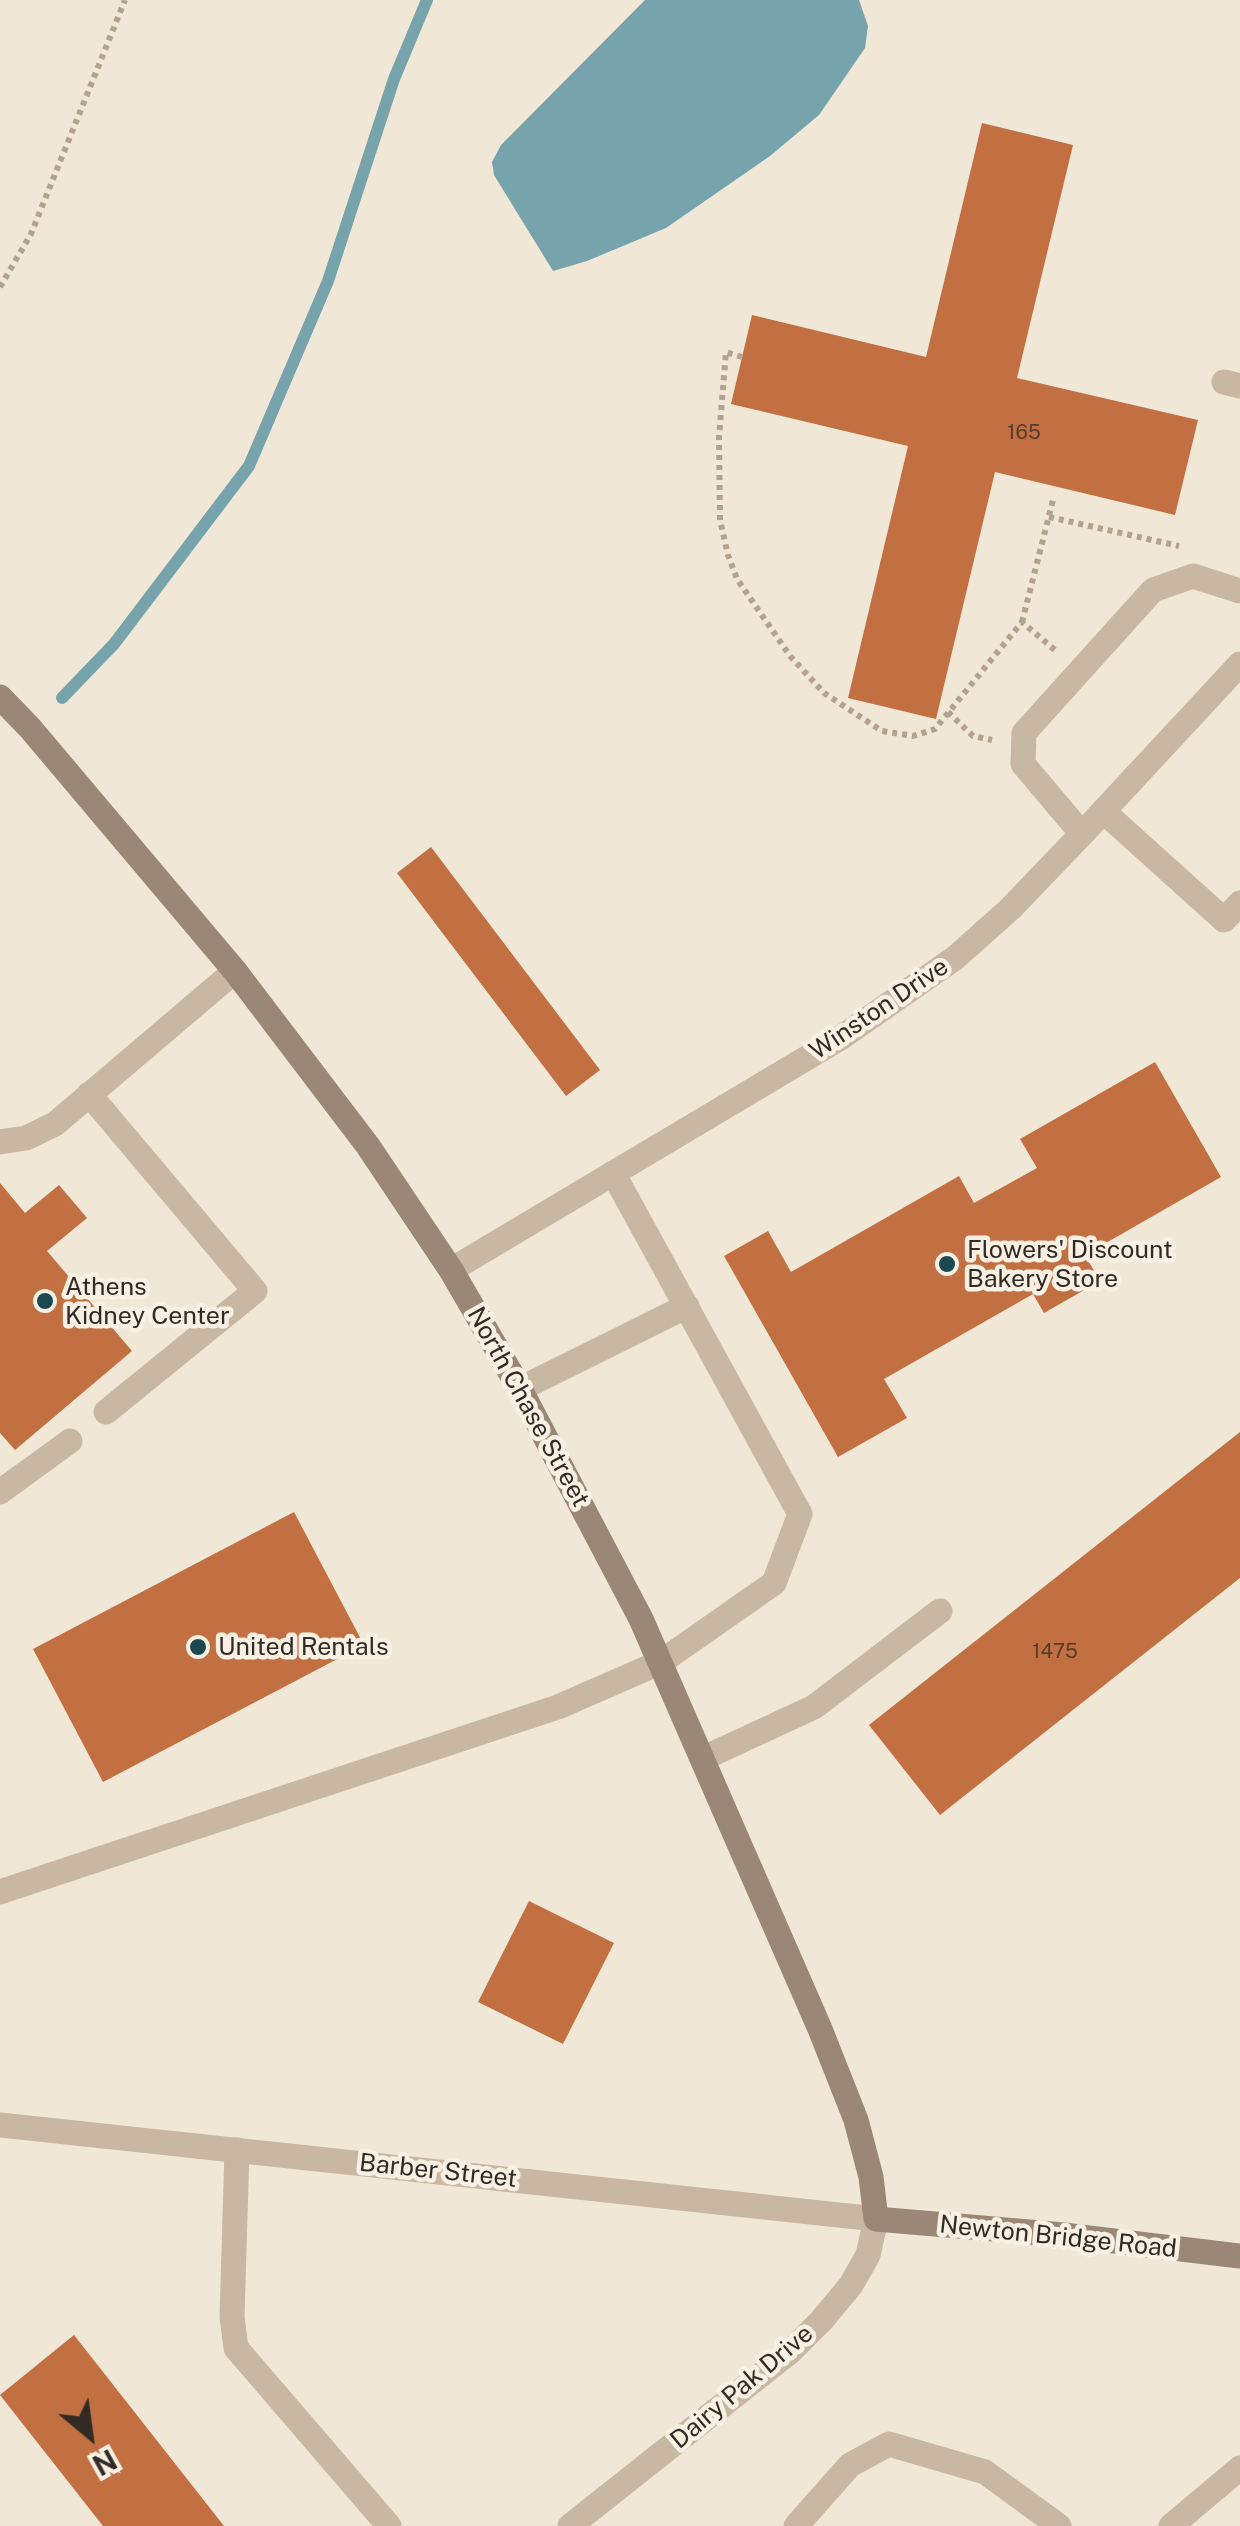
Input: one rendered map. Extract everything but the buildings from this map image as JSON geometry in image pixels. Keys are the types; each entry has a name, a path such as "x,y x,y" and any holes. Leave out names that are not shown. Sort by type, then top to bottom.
{"main road":[{"name":"North Chase Street","path":"0,697 236,971 368,1146 451,1270 520,1389 604,1544 704,1758 856,2120 871,2177 876,2219"},
{"name":"Newton Bridge Road","path":"876,2219 1064,2235 1240,2256"}],"street":[{"path":"1082,834 1023,755 1024,733 1153,590 1198,578 1240,591"},
{"name":"Winston Drive","path":"451,1270 901,999 955,958 1010,909 1240,664"},
{"path":"1104,811 1224,920 1240,903"},
{"path":"0,1142 26,1138 55,1124 236,971"},
{"path":"90,1094 255,1291 106,1412"},
{"path":"0,1892 558,1707 661,1662 774,1583 800,1514 613,1174"},
{"path":"520,1389 687,1306"},
{"path":"0,1492 70,1441"},
{"path":"704,1758 814,1707 940,1612"},
{"name":"Barber Street","path":"0,2126 876,2219"},
{"path":"237,2150 232,2317 236,2348 389,2526"},
{"name":"Dairy Pak Drive","path":"570,2526 791,2350 821,2320 851,2285 868,2256 876,2219"},
{"path":"796,2526 850,2465 889,2444 984,2472 1059,2526"},
{"path":"1171,2526 1240,2468"}],"path":[{"path":"0,287 31,234 125,0"},
{"path":"742,357 726,352 719,437 720,520 737,579 790,656 824,694 882,731 913,736 935,729 1022,622 1054,496"},
{"path":"1049,517 1209,553 1198,578"},
{"path":"1022,622 1080,671"},
{"path":"948,712 973,736 1023,755"}],"water":[{"path":"645,0 859,0 868,26 865,48 819,115 770,156 666,228 553,271 494,175 492,162 501,145"}],"waterway":[{"path":"62,698 114,644 249,466 328,281 394,79 427,0"}],"place":[{"name":"Flowers' Discount Bakery Store","path":"947,1264"},
{"name":"Athens Kidney Center","path":"45,1301"},
{"name":"United Rentals","path":"198,1647"}]}
